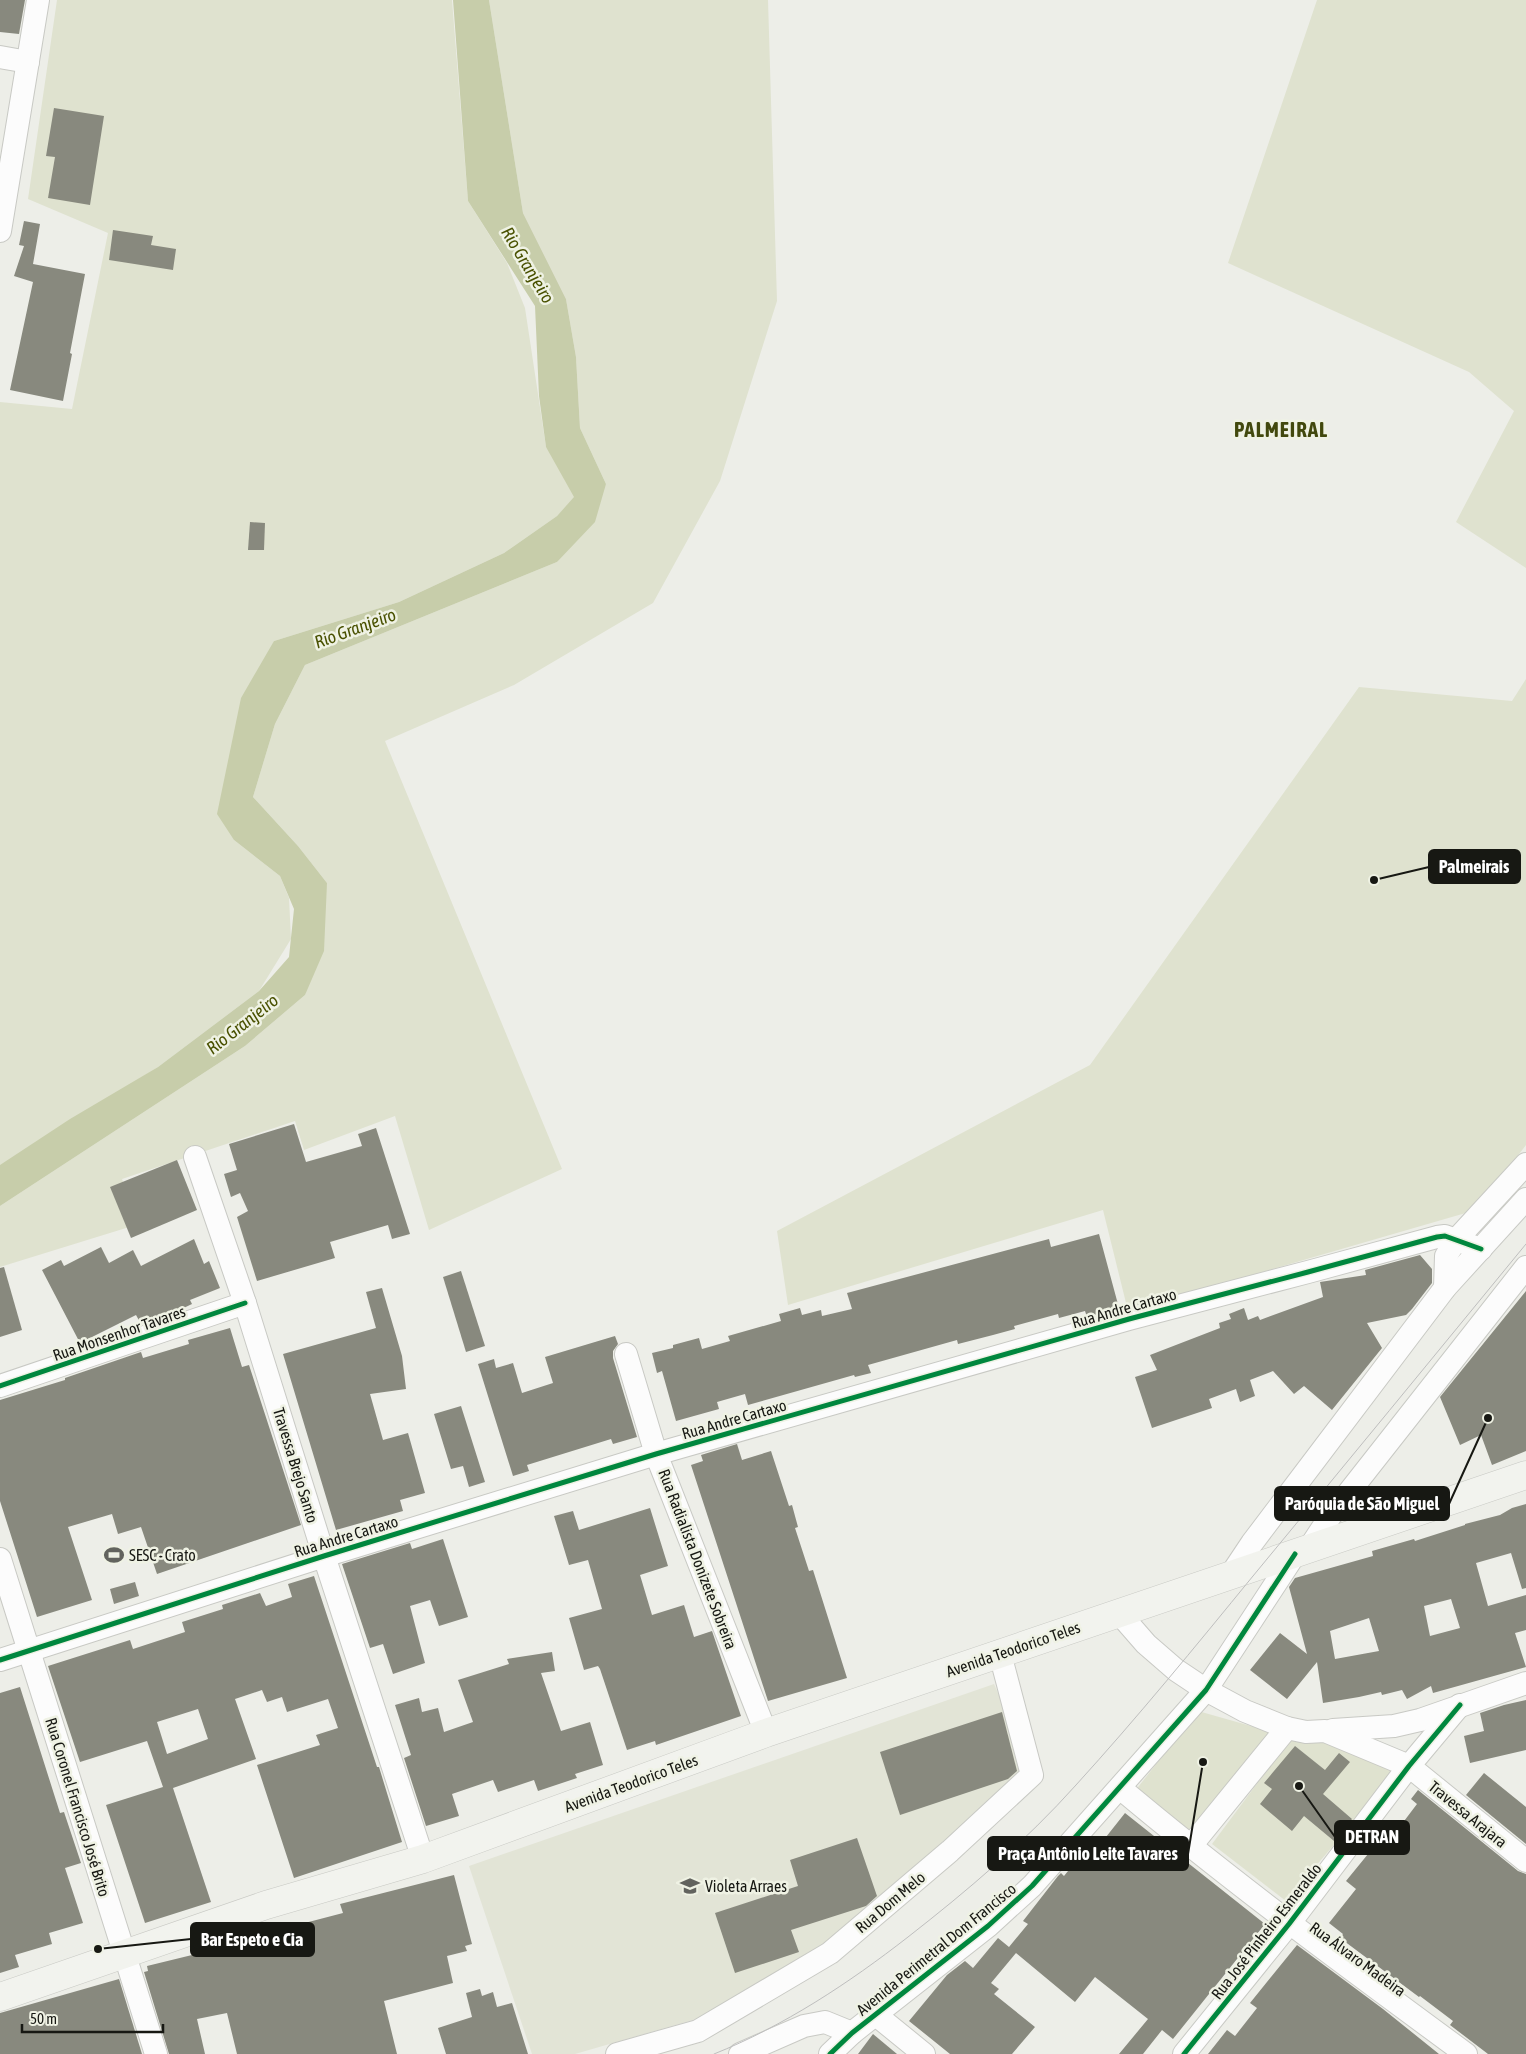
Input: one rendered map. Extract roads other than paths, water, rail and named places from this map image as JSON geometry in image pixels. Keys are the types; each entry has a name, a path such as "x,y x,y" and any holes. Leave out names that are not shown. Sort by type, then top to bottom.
{"main road":[{"name":"Avenida Teodorico Teles","path":"0,1996 266,1905 423,1859 766,1733 1526,1475"}],"street":[{"path":"0,231 38,0"},
{"path":"0,57 28,62"},
{"name":"Travessa Brejo Santo","path":"195,1157 245,1303 324,1556 423,1859"},
{"path":"1445,1288 1446,1256 1456,1240 1526,1164"},
{"path":"1230,1576 1252,1543 1445,1288 1526,1199"},
{"name":"Rua Andre Cartaxo","path":"0,1660 324,1556 656,1454 1129,1319 1437,1236 1445,1236 1481,1249"},
{"name":"Avenida Perimetral Dom Francisco","path":"830,2054 852,2033 988,1926 1032,1886 1120,1788 1206,1690 1302,1552 1526,1266"},
{"name":"Rua Monsenhor Tavares","path":"0,1386 245,1303"},
{"name":"Rua Radialista Donizete Sobreira","path":"626,1354 656,1454 766,1733"},
{"name":"Rua Coronel Francisco José Brito","path":"0,1559 156,2054"},
{"path":"1119,1613 1146,1644 1176,1670 1206,1690 1245,1711 1287,1728 1306,1732 1394,1726 1420,1720 1526,1683"},
{"name":"Rua Dom Melo","path":"617,2054 698,2031 830,1953 950,1851 1032,1775 1000,1654"},
{"name":"Rua José Pinheiro Esmeraldo","path":"1184,2054 1289,1924 1409,1766 1460,1705"},
{"path":"1190,1847 1287,1728"},
{"name":"Travessa Arajara","path":"1325,1731 1409,1766 1526,1861"},
{"name":"Rua Álvaro Madeira","path":"1120,1788 1190,1847 1289,1924 1466,2054"},
{"path":"876,2015 924,2054"},
{"path":"740,2054 804,2026 825,2022 852,2033"}],"water":[{"name":"Rio Granjeiro","path":"453,0 489,0 523,213 566,299 576,357 580,428 606,484 595,522 557,562 305,665 275,724 253,797 298,846 327,883 324,951 305,995 245,1046 0,1206 0,1165 70,1119 158,1067 259,991 289,957 294,909 280,876 234,840 217,814 241,698 274,641 399,602 504,553 557,516 574,497 546,447 539,396 535,306 468,201"}],"tram line":[{"path":"714,2054 791,2017 863,1971 952,1902 1037,1826 1099,1760 1166,1682 1526,1244"}],"place":[{"name":"Palmeirais","path":"1374,880"},
{"name":"Paróquia de São Miguel","path":"1488,1418"},
{"name":"SESC - Crato","path":"114,1555"},
{"name":"Praça Antônio Leite Tavares","path":"1203,1762"},
{"name":"DETRAN","path":"1299,1786"},
{"name":"Violeta Arraes","path":"690,1886"},
{"name":"Bar Espeto e Cia","path":"98,1949"}],"district":[{"name":"PALMEIRAL","path":"1281,429"}]}
